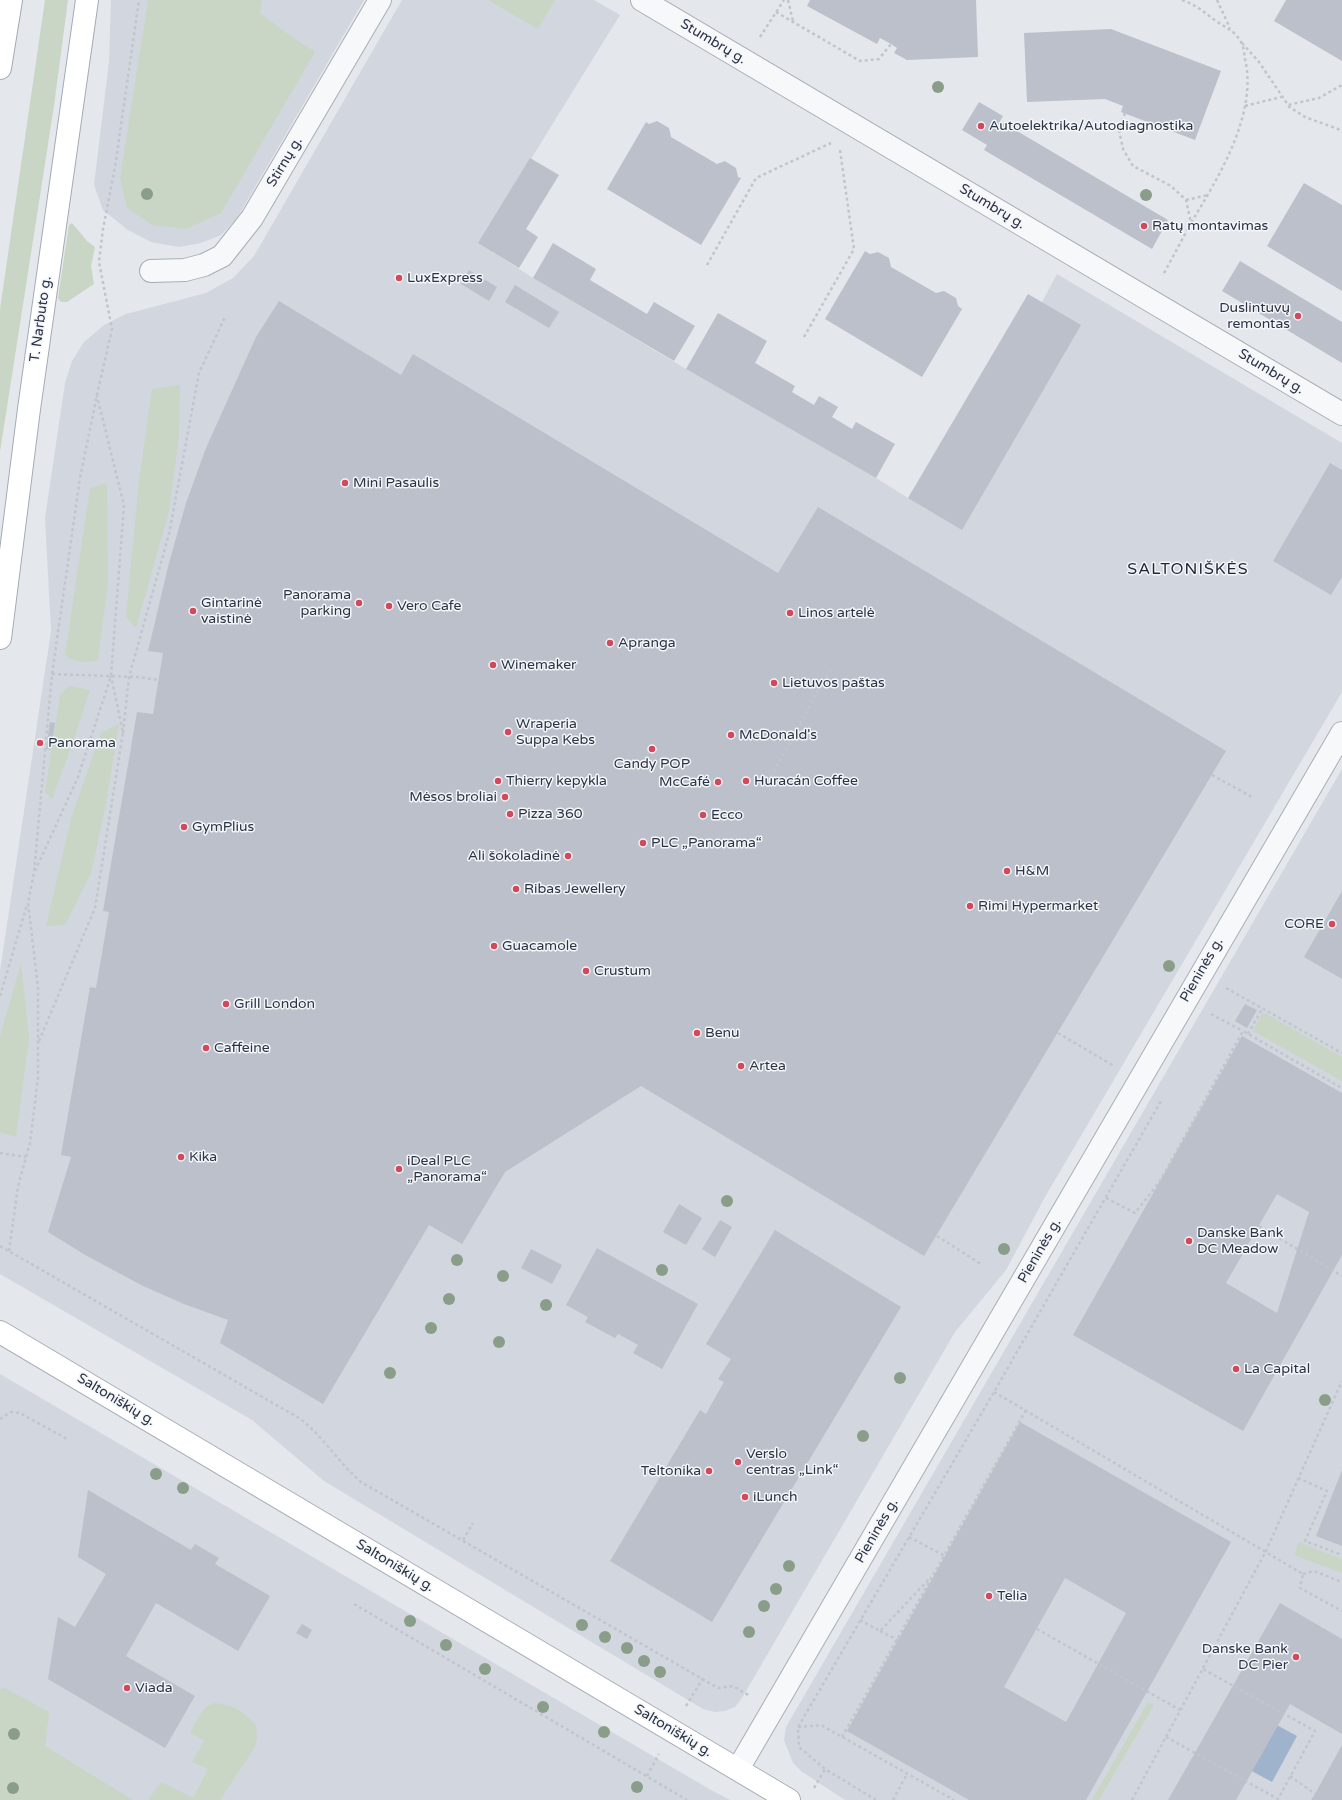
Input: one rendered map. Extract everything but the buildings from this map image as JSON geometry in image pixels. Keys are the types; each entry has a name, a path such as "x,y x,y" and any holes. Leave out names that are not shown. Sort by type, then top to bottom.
{"street":[{"path":"0,68 12,0"},
{"name":"T. Narbuto g.","path":"0,638 29,409 87,0"},
{"name":"Stirnų g.","path":"151,271 185,270 204,265 222,256 252,218 380,0"},
{"name":"Stumbrų g.","path":"642,0 1342,414"},
{"name":"Pieninės g.","path":"738,1769 1001,1319 1138,1080 1342,733"},
{"name":"Saltoniškių g.","path":"0,1332 789,1800"},
{"path":"0,1351 24,1346"}],"path":[{"path":"0,996 28,903 34,873 52,674 80,478 112,329 99,262 115,167 139,0"},
{"path":"745,61 784,0"},
{"path":"788,0 793,21"},
{"path":"1182,0 1191,2 1219,23 1230,28"},
{"path":"1217,0 1230,28 1259,62 1288,105 1305,117 1338,129 1342,132"},
{"path":"776,12 860,61 879,59 891,44"},
{"path":"1149,300 1189,231 1235,140 1248,92 1248,70 1242,43"},
{"path":"1288,105 1319,98 1342,84"},
{"path":"1245,106 1281,96"},
{"path":"1125,113 1119,130 1123,149 1132,166 1171,186 1186,200 1192,223"},
{"path":"708,265 756,178 838,140"},
{"path":"804,337 854,249 839,148"},
{"path":"1186,200 1208,195"},
{"path":"38,1043 95,908 123,733 129,677 169,534 199,373 224,317"},
{"path":"34,873 78,777 111,676 124,505 97,395"},
{"path":"768,782 830,670"},
{"path":"52,674 129,677 159,680"},
{"path":"111,676 123,733"},
{"path":"1212,775 1252,797"},
{"path":"9,1251 18,1186 30,1143 38,1078 38,987 28,903"},
{"path":"1222,995 1230,982"},
{"path":"1226,988 1342,1053"},
{"path":"1207,1021 1215,1008"},
{"path":"1248,1034 1262,1009"},
{"path":"1211,1014 1342,1088"},
{"path":"876,1800 825,1769 799,1746 798,1727 994,1392 1165,1095 1058,1032"},
{"path":"1106,1198 1135,1213 1160,1181 1243,1032"},
{"path":"0,1153 26,1157"},
{"path":"1259,1226 1342,1276"},
{"path":"937,1236 981,1264"},
{"path":"0,1246 299,1418 314,1429 347,1470 361,1482 703,1678"},
{"path":"1132,1800 1266,1552 1342,1381"},
{"path":"994,1392 1303,1574 1314,1571 1342,1582"},
{"path":"842,1737 1026,1410"},
{"path":"0,1419 11,1412 20,1413 67,1438"},
{"path":"1298,1478 1327,1491 1305,1541 1342,1555"},
{"path":"463,1540 472,1523"},
{"path":"909,1538 944,1556"},
{"path":"880,1631 934,1574"},
{"path":"1303,1574 1300,1588 1342,1611"},
{"path":"354,1604 687,1800"},
{"path":"860,1620 897,1640"},
{"path":"1037,1629 1180,1710"},
{"path":"1166,1737 1278,1798 1315,1731 1203,1669"},
{"path":"798,1727 821,1725 954,1800"},
{"path":"811,1794 825,1769"},
{"path":"893,1800 907,1774"},
{"path":"1290,1776 1315,1794"}],"shaded area":[{"path":"111,0 364,0 237,218 221,235 201,243 179,247 151,242 128,230 103,210 94,185 109,62"},
{"path":"402,0 594,0 620,15 479,243 533,278 686,369 876,478 908,498 1042,302 1057,274 1342,443 1342,692 1045,1197 1006,1270 955,1332 742,1698 735,1707 725,1711 715,1712 703,1709 324,1481 252,1420 0,1274 0,971 51,631 45,518 65,383 72,361 84,342 104,325 126,314 206,293 233,278 254,256"},
{"path":"1342,769 1342,1800 845,1800 801,1771 793,1763 784,1740 786,1727"},
{"path":"0,1374 711,1790 730,1800 0,1800"}],"green space":[{"path":"45,0 68,0 54,106 0,452 0,309"},
{"path":"148,0 262,0 260,13 315,52 221,213 186,229 152,225 127,208 120,178"},
{"path":"488,0 555,0 538,29"},
{"path":"72,223 87,241 95,247 91,266 94,284 67,302 61,302 58,298 69,225"},
{"path":"180,385 179,436 169,511 136,628 126,617 139,481 152,389"},
{"path":"107,483 108,582 98,660 81,662 73,660 65,655 90,488"},
{"path":"69,686 90,690 52,799 45,792 60,695"},
{"path":"119,724 106,804 91,873 65,925 46,926 72,815 101,733"},
{"path":"21,963 29,1038 16,1137 0,1132 0,1037"},
{"path":"1263,1012 1342,1057 1342,1081 1253,1031"},
{"path":"1299,1542 1342,1559 1342,1573 1294,1555"},
{"path":"5,1688 49,1712 45,1746 133,1800 0,1800 0,1689"},
{"path":"1148,1702 1154,1705 1099,1800 1092,1800"},
{"path":"215,1703 233,1707 242,1712 256,1725 257,1736 255,1747 220,1800 148,1800 161,1782 193,1798 208,1769 192,1762 204,1741 190,1732 205,1707"}],"water":[{"path":"1240,1705 1297,1736 1272,1782 1215,1751"}],"place":[{"name":"Autoelektrika/Autodiagnostika","path":"981,126"},
{"name":"Ratų montavimas","path":"1144,226"},
{"name":"LuxExpress","path":"399,278"},
{"name":"Duslintuvų remontas","path":"1298,316"},
{"name":"Mini Pasaulis","path":"345,483"},
{"name":"Panorama parking","path":"359,603"},
{"name":"Vero Cafe","path":"389,606"},
{"name":"Gintarinė vaistinė","path":"193,611"},
{"name":"Linos artelė","path":"790,613"},
{"name":"Apranga","path":"610,643"},
{"name":"Winemaker","path":"493,665"},
{"name":"Lietuvos paštas","path":"774,683"},
{"name":"Wraperia Suppa Kebs","path":"508,732"},
{"name":"McDonald's","path":"731,735"},
{"name":"Panorama","path":"40,743"},
{"name":"Candy POP","path":"652,749"},
{"name":"Thierry kepykla","path":"498,781"},
{"name":"Huracán Coffee","path":"746,781"},
{"name":"McCafé","path":"718,782"},
{"name":"Mėsos broliai","path":"505,797"},
{"name":"Pizza 360","path":"510,814"},
{"name":"Ecco","path":"703,815"},
{"name":"GymPlius","path":"184,827"},
{"name":"PLC „Panorama“","path":"643,843"},
{"name":"Ali šokoladinė","path":"568,856"},
{"name":"H&M","path":"1007,871"},
{"name":"Ribas Jewellery","path":"516,889"},
{"name":"Rimi Hypermarket","path":"970,906"},
{"name":"CORE","path":"1332,924"},
{"name":"Guacamole","path":"494,946"},
{"name":"Crustum","path":"586,971"},
{"name":"Grill London","path":"226,1004"},
{"name":"Benu","path":"697,1033"},
{"name":"Caffeine","path":"206,1048"},
{"name":"Artea","path":"741,1066"},
{"name":"Kika","path":"181,1157"},
{"name":"iDeal PLC „Panorama“","path":"399,1169"},
{"name":"Danske Bank DC Meadow","path":"1189,1241"},
{"name":"La Capital","path":"1236,1369"},
{"name":"Verslo centras „Link“","path":"738,1462"},
{"name":"Teltonika","path":"709,1471"},
{"name":"iLunch","path":"745,1497"},
{"name":"Telia","path":"989,1596"},
{"name":"Danske Bank DC Pier","path":"1296,1657"},
{"name":"Viada","path":"127,1688"}],"district":[{"name":"SALTONIŠKĖS","path":"1188,570"}]}
